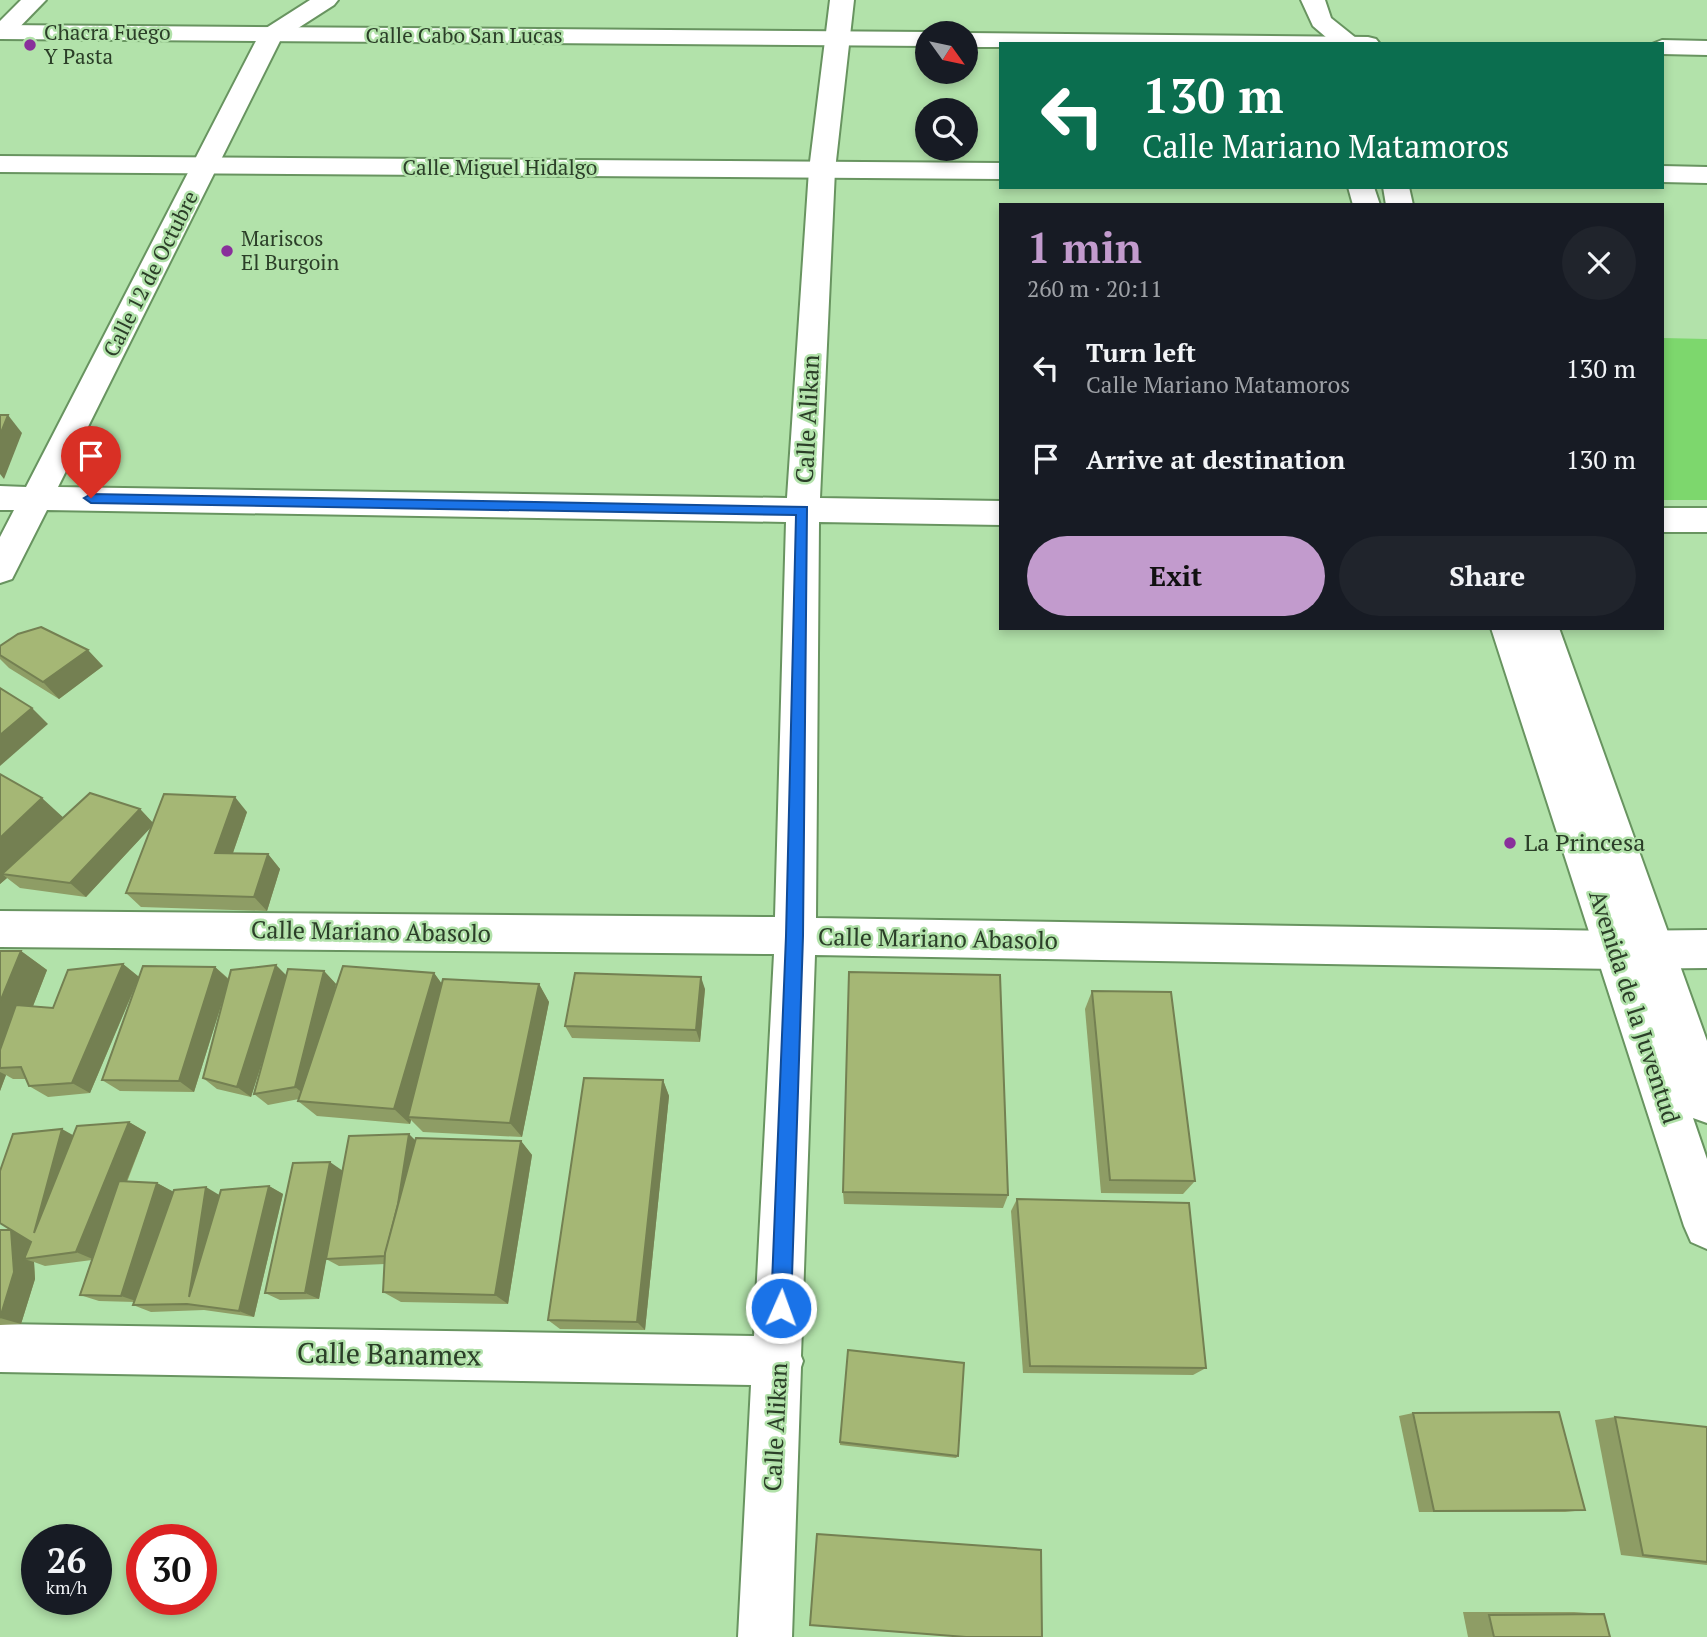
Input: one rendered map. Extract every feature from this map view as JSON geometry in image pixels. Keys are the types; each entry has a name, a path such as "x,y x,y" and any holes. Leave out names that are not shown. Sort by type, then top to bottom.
{"street":[{"path":"1,32 34,0"},
{"path":"271,35 326,0"},
{"name":"Calle Alikan","path":"765,1637 779,1361 794,936 803,510 822,170 842,0"},
{"path":"978,40 1319,30 1344,42"},
{"name":"Calle Cabo San Lucas","path":"1,32 915,40"},
{"name":"Calle 12 de Octubre","path":"0,570 271,35"},
{"path":"1664,47 1707,48"},
{"name":"Calle Miguel Hidalgo","path":"0,164 999,171"},
{"path":"1664,174 1707,175"},
{"path":"0,498 999,513"},
{"path":"1664,520 1707,520"},
{"name":"Avenida de la Juventud","path":"1509,630 1634,949 1707,1102"},
{"name":"Avenida de la Juventud","path":"1542,630 1634,949 1707,1226"},
{"name":"Calle Mariano Abasolo","path":"0,929 794,936 1707,949"},
{"name":"Calle Banamex","path":"0,1348 779,1361"}],"green space":[{"path":"1664,338 1707,339 1707,500 1664,500"}],"building":[{"path":"0,415 8,415 0,435"},
{"path":"41,627 88,650 43,682 0,655 0,646 18,634"},
{"path":"0,688 32,708 0,735"},
{"path":"0,774 42,798 0,838"},
{"path":"90,793 140,809 70,883 2,874"},
{"path":"164,794 235,797 215,853 268,854 254,897 126,893"},
{"path":"0,951 21,951 0,1002"},
{"path":"123,964 72,1083 29,1086 21,1067 0,1068 0,1050 16,1005 53,1008 68,970"},
{"path":"276,965 237,1087 203,1078 231,970"},
{"path":"143,966 215,967 179,1081 102,1080"},
{"path":"343,966 434,973 394,1109 298,1101"},
{"path":"288,969 324,971 295,1087 254,1094"},
{"path":"849,972 1000,975 1008,1195 843,1192"},
{"path":"575,973 701,977 696,1030 565,1026"},
{"path":"443,979 539,984 510,1123 408,1117"},
{"path":"1092,991 1171,992 1195,1181 1110,1180"},
{"path":"584,1078 663,1080 637,1322 548,1320"},
{"path":"129,1122 76,1252 24,1259 31,1242 0,1223 0,1171 13,1134 62,1129 34,1233 77,1126"},
{"path":"409,1134 398,1204 385,1256 326,1259 349,1136"},
{"path":"416,1138 521,1141 495,1295 383,1292 385,1253"},
{"path":"330,1162 305,1293 265,1293 293,1163"},
{"path":"119,1181 157,1183 121,1296 80,1295"},
{"path":"269,1186 239,1311 187,1304 133,1305 174,1190 206,1187 189,1297 221,1190"},
{"path":"1017,1199 1189,1203 1206,1368 1030,1366"},
{"path":"0,1230 11,1230 14,1272 0,1318"},
{"path":"848,1350 964,1363 958,1456 840,1442"},
{"path":"1559,1412 1585,1510 1434,1511 1413,1413"},
{"path":"1615,1417 1707,1427 1707,1562 1643,1555"},
{"path":"817,1534 1041,1550 1042,1637 966,1637 810,1625"},
{"path":"1604,1614 1610,1637 1494,1637 1489,1615"}],"place":[{"name":"Chacra Fuego Y Pasta","path":"30,45"},
{"name":"Mariscos El Burgoin","path":"227,251"},
{"name":"La Princesa","path":"1510,843"}],"route":[{"path":"91,498 803,510 794,936 781,1308"}]}
